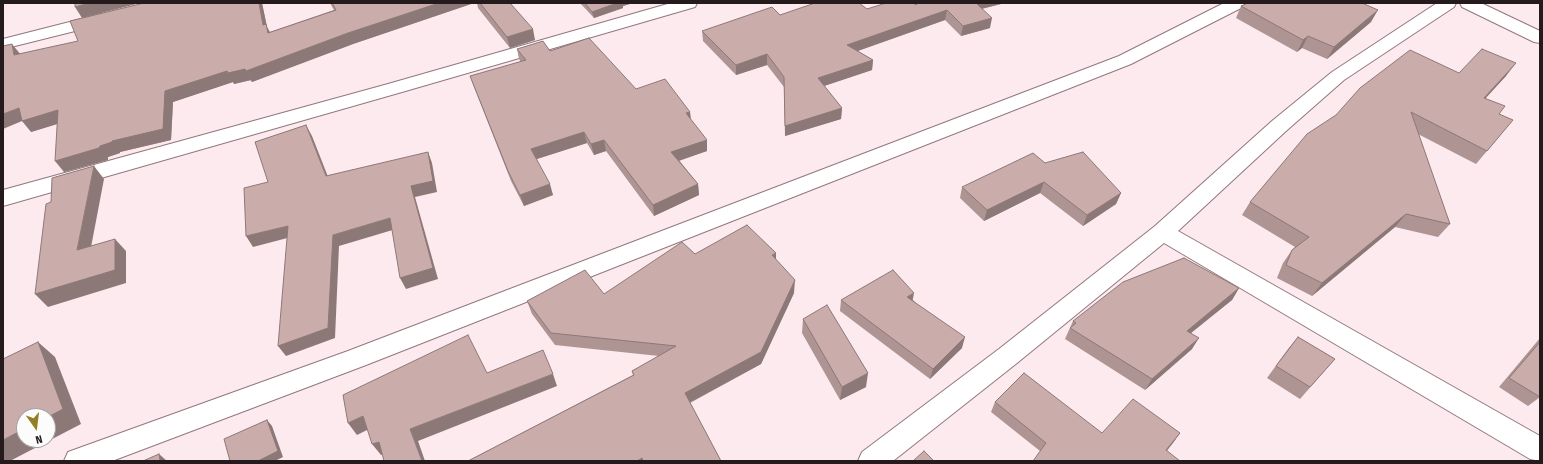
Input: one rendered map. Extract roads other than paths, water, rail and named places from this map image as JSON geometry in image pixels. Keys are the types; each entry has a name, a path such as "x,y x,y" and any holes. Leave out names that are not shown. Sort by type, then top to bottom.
{"street":[{"path":"3,198 403,86 689,3"},
{"path":"78,461 372,352 1125,60 1237,3"},
{"path":"872,461 1008,356 1162,232 1279,126 1338,76 1448,3"},
{"path":"1468,3 1540,38"},
{"path":"3,44 119,15"},
{"path":"1162,232 1540,450"}]}
